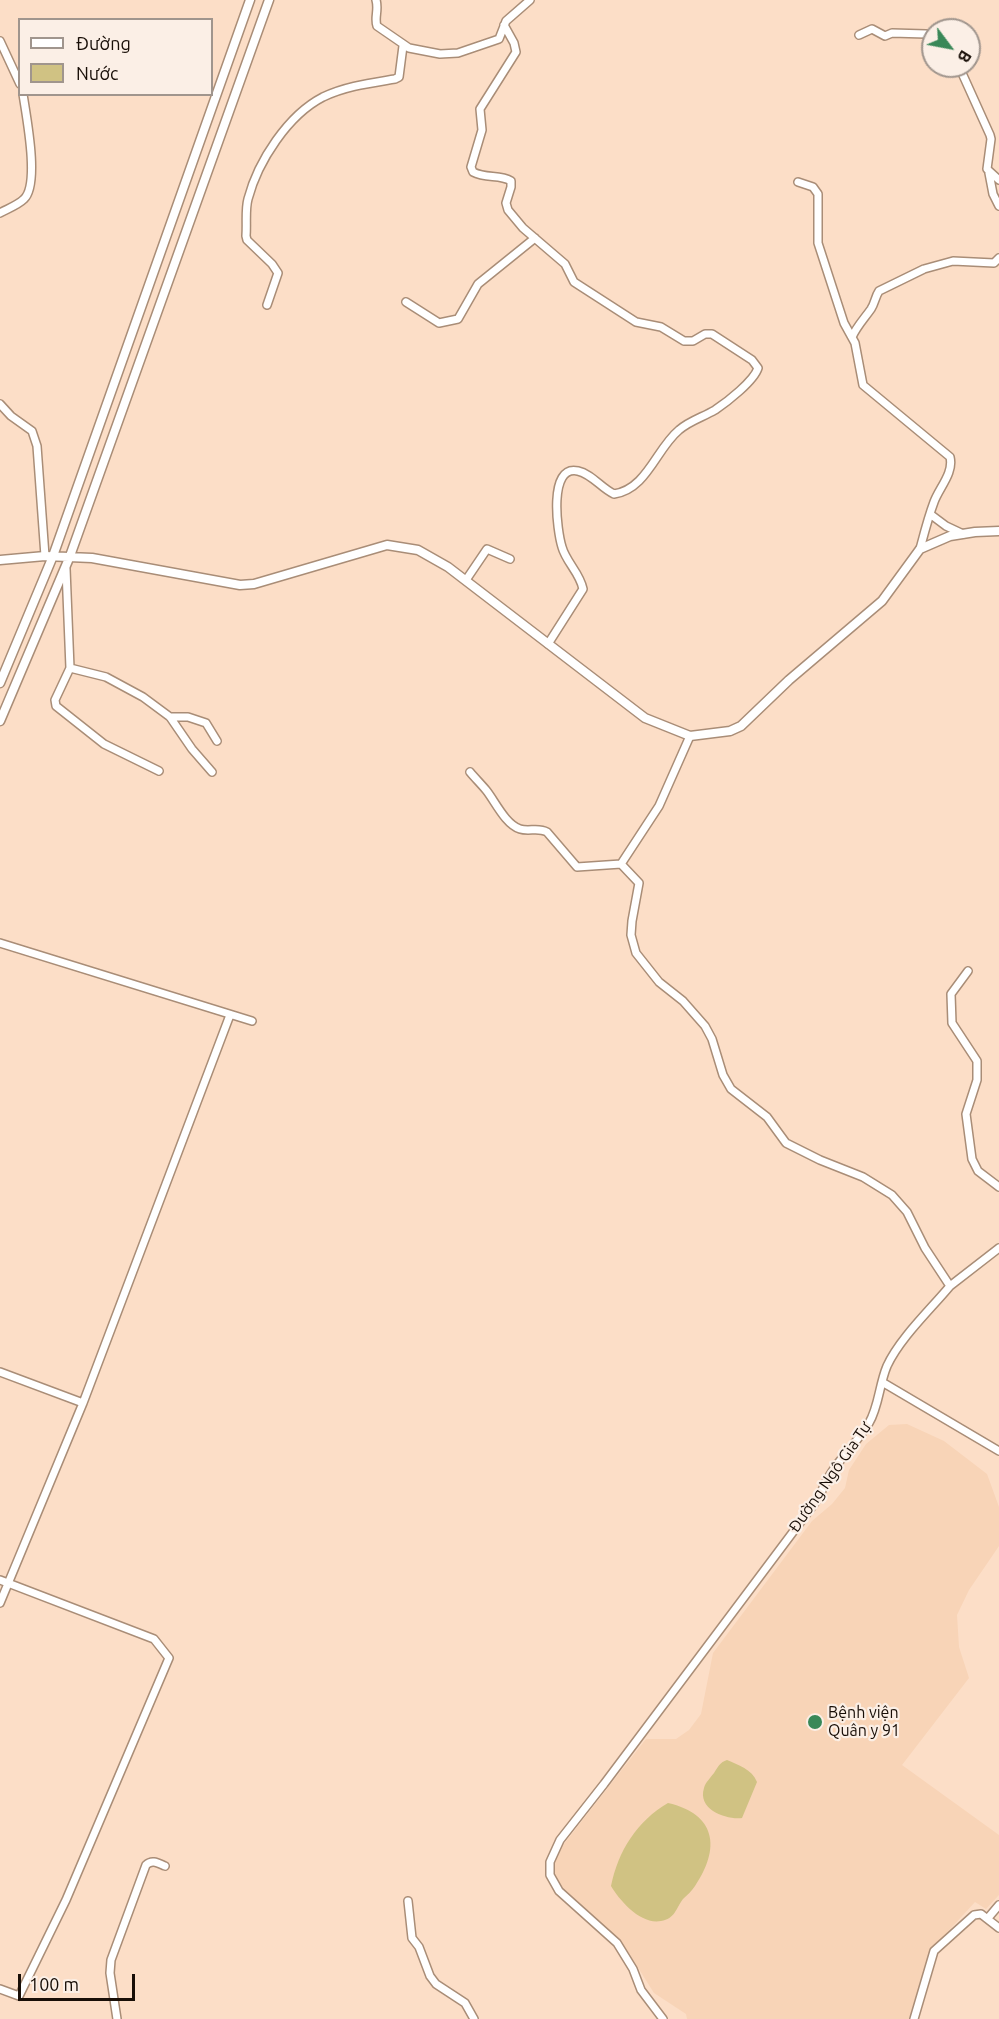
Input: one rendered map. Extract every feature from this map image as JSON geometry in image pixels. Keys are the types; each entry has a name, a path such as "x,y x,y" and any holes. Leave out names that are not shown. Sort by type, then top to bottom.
{"street":[{"path":"0,683 49,556 250,0"},
{"path":"0,721 66,567 268,0"},
{"path":"376,0 377,26 404,46 434,54 458,53 496,40 501,35 508,17 530,0"},
{"path":"504,25 514,43 516,52 480,109 482,130 471,170 484,177 506,178 511,181 506,207 523,228 565,264 574,282 636,322 661,327 688,343 705,334 712,334 752,360 758,368 753,378 719,407 677,431 648,471 627,490 614,494 586,474 577,471 570,471 563,475 558,484 557,494 559,534 566,556 582,583 583,589 548,644"},
{"path":"859,35 872,29 885,36 892,33 921,33"},
{"path":"0,41 18,80"},
{"path":"267,305 278,273 247,240 246,236 247,200 262,165 274,144 306,107 325,96 354,86 395,79 399,76 404,46"},
{"path":"964,78 991,139 987,163 993,194 999,206"},
{"path":"0,213 24,199 32,183 30,143 23,96"},
{"path":"989,173 999,180"},
{"path":"0,560 49,556 92,558 240,585 255,585 387,545 418,550 444,564 466,580 645,718 690,736 730,732 741,726 789,680 882,601 920,549 936,497 951,463 950,457 864,385 857,349 844,323 818,243 818,194 813,187 798,182"},
{"path":"406,302 439,324 458,319 478,284 535,238"},
{"path":"852,338 859,322 873,305 879,291 924,270 953,261 994,263 999,258"},
{"path":"0,404 10,416 32,431 37,446 49,556"},
{"path":"930,514 946,526 963,534"},
{"path":"920,549 950,536 999,531"},
{"path":"466,580 487,549 510,559"},
{"path":"66,567 70,668 55,700 57,706 104,744 159,771"},
{"path":"70,668 114,681 134,691 170,717 192,749 212,772"},
{"path":"170,717 188,717 206,723 217,741"},
{"path":"621,864 659,806 690,736"},
{"path":"470,772 499,810 518,828 541,829 547,832 578,867 621,864"},
{"path":"621,864 639,883 631,935 639,958 659,982 683,1001 710,1033 723,1075 731,1089 767,1117 786,1143 862,1178 896,1199 908,1212 926,1248 950,1286"},
{"path":"0,943 252,1021"},
{"path":"968,971 953,990 952,1023 973,1054 979,1071 966,1120 974,1166 999,1187"},
{"path":"0,1603 83,1403 230,1015"},
{"name":"Đường Ngô Gia Tự","path":"663,2019 641,1990 633,1969 617,1943 559,1891 550,1875 550,1862 560,1840 820,1496 827,1477 871,1420 889,1363 909,1334 950,1286 999,1248"},
{"path":"0,1372 83,1403"},
{"path":"882,1382 999,1450"},
{"path":"0,1580 153,1639 169,1658 66,1900 19,1996 0,1989"},
{"path":"117,2019 111,1960 146,1865 149,1862 155,1862 165,1866"},
{"path":"408,1901 412,1938 430,1976 436,1984 465,2003 474,2019"},
{"path":"988,1918 999,1905"},
{"path":"914,2019 929,1961 937,1947 974,1915 981,1914 999,1928"}],"shaded area":[{"name":"Bệnh viện Quân y 91","path":"907,1424 944,1441 987,1474 999,1507 999,1546 969,1590 957,1615 959,1647 969,1678 902,1765 999,1835 999,1895 986,1909 975,1902 930,1951 909,2019 687,2019 686,2014 654,1993 625,1947 562,1888 555,1874 554,1863 560,1849 646,1739 676,1739 689,1730 701,1714 713,1653 812,1521 832,1504 845,1488 849,1470 866,1444 889,1425"}],"water":[{"path":"727,1760 748,1771 757,1782 742,1818 729,1817 715,1812 709,1808 703,1796 707,1782 719,1765"},
{"path":"668,1803 696,1815 709,1834 711,1846 703,1872 675,1913 666,1920 653,1921 632,1911 611,1886 618,1861 630,1838 647,1819"}],"place":[{"name":"Bệnh viện Quân y 91","path":"815,1722"}]}
